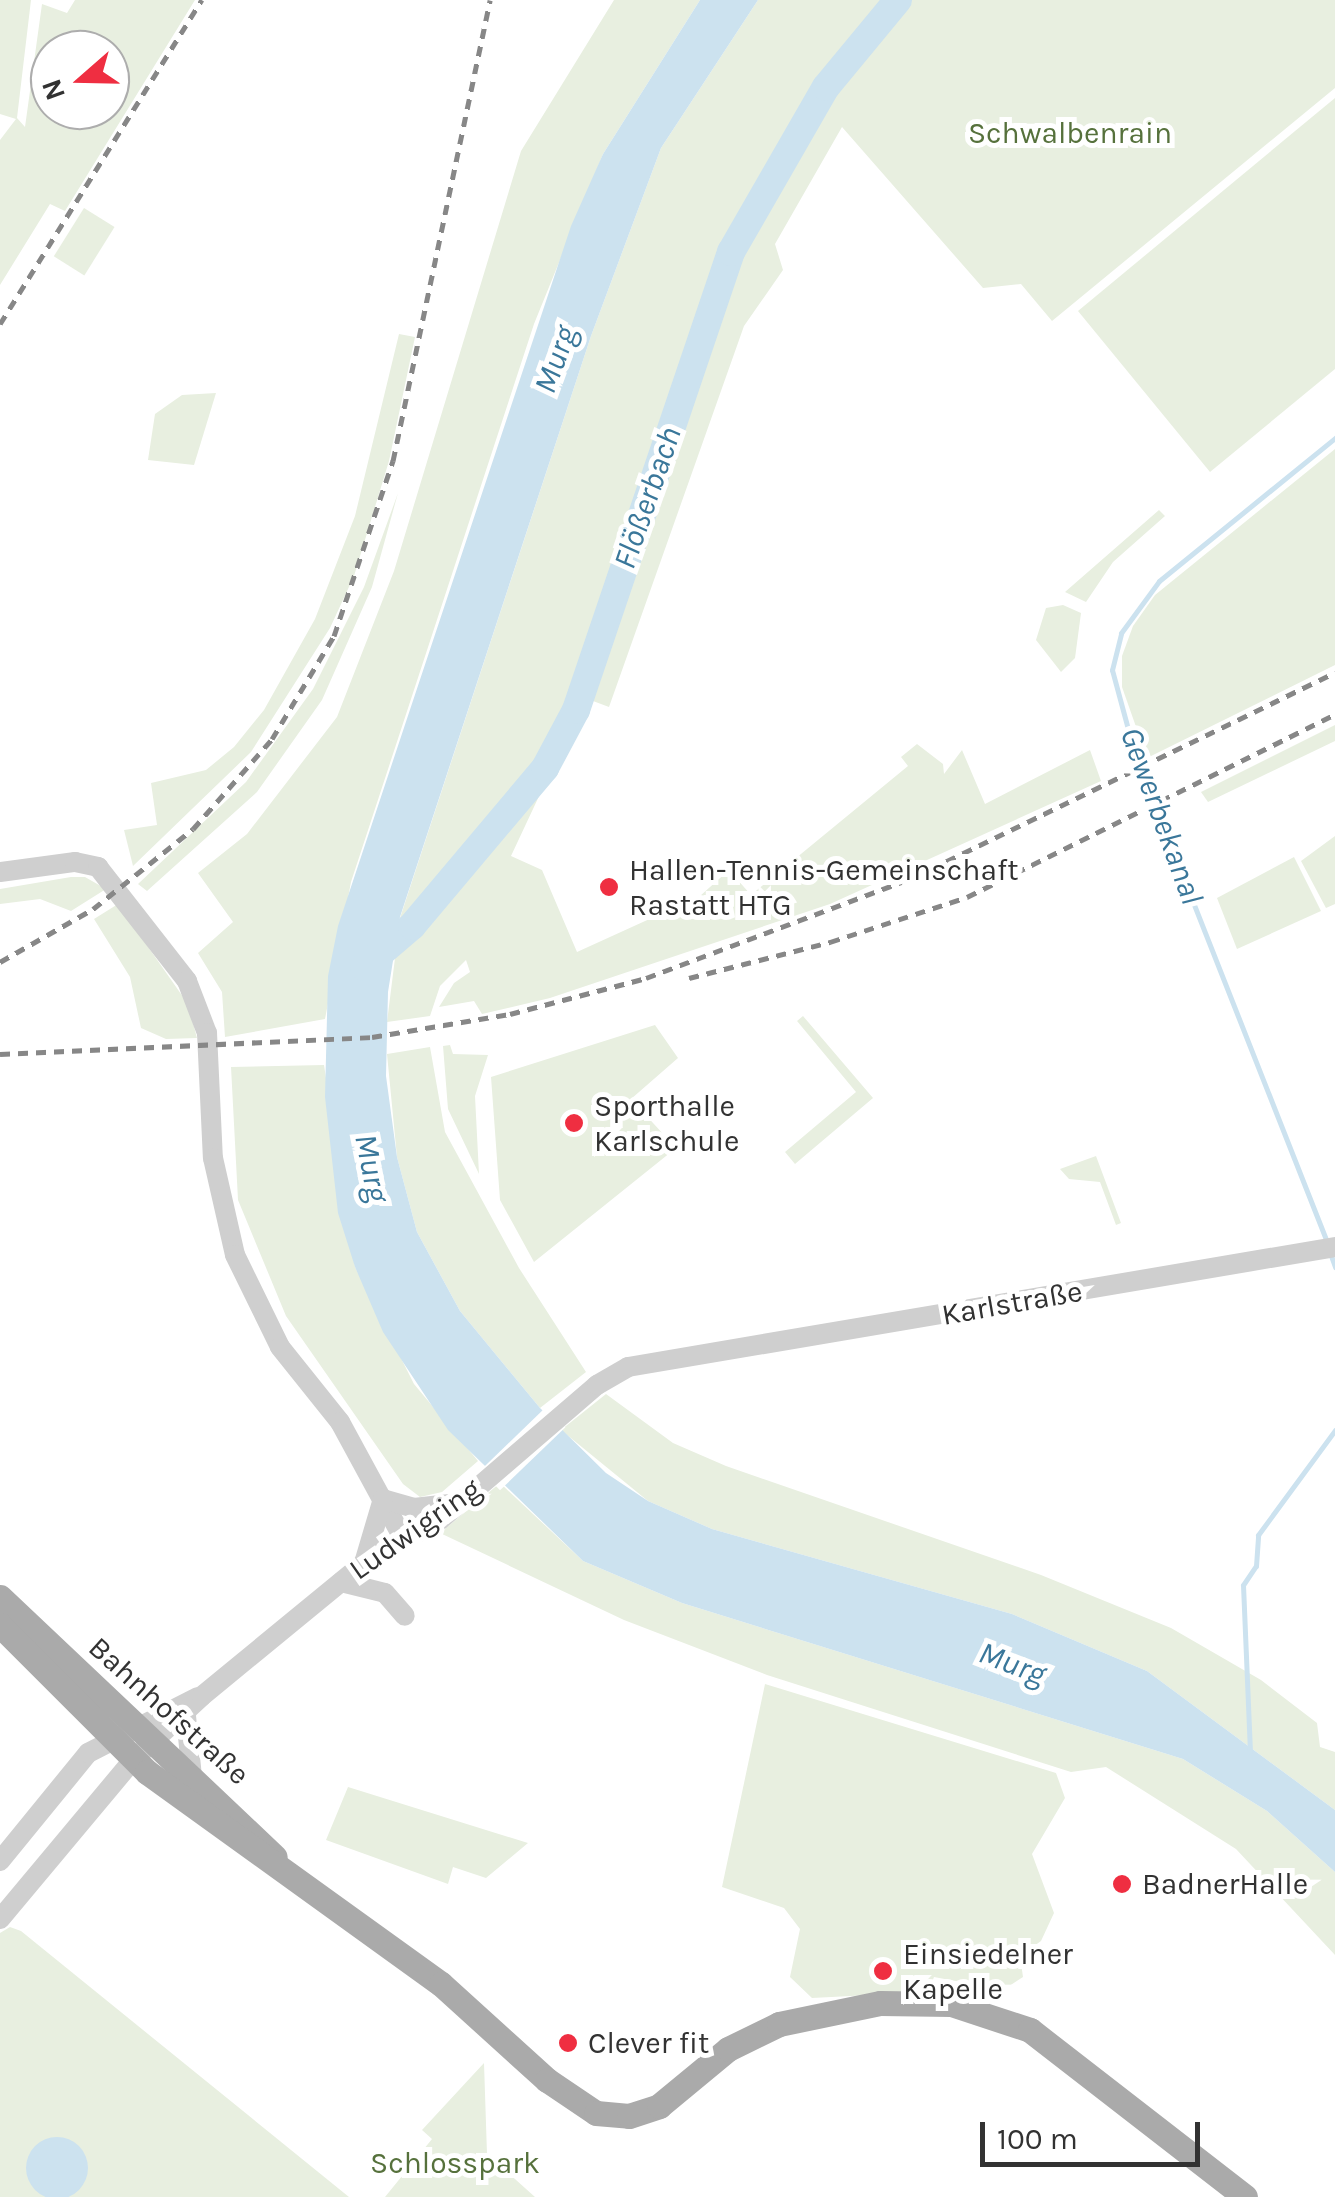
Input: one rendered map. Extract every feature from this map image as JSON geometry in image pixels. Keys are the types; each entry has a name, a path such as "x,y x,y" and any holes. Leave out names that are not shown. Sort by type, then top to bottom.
{"main road":[{"name":"Bahnhofstraße","path":"0,1597 247,1850 292,1876 478,2014 535,2069 596,2114 629,2116 659,2106 728,2049 779,2024 880,2003 951,2004 1030,2030 1245,2197"},
{"name":"Bahnhofstraße","path":"0,1625 111,1740 140,1743 192,1777 292,1876"}],"street":[{"path":"0,872 75,862 98,866 187,981 207,1034 213,1158 235,1255 280,1347 340,1422 404,1540"},
{"name":"Karlstraße","path":"689,1355 1324,1249"},
{"name":"Ludwigring","path":"140,1743 364,1563 404,1540 435,1514 459,1503 597,1385 628,1366 689,1355"},
{"path":"382,1498 435,1514"},
{"path":"364,1563 382,1498"},
{"path":"341,1582 385,1593 405,1616"},
{"name":"Ludwigring","path":"140,1743 186,1716 202,1696"},
{"path":"186,1716 192,1777"},
{"path":"0,1861 88,1753 111,1740"},
{"path":"0,1919 140,1743"},
{"path":"32,1821 46,1815 59,1820 65,1834 60,1847"}],"green space":[{"path":"0,0 31,0 17,118 25,127 30,91 30,130 115,130 65,211 50,204 0,285 0,140 16,119 0,114"},
{"path":"75,0 195,0 130,106 130,30 38,30 42,4 67,13"},
{"path":"614,0 700,0 603,154 534,324 351,882 325,1019 225,1037 222,992 198,953 233,922 198,873 247,834 337,717 394,571 521,151"},
{"name":"Schwalbenrain","path":"758,0 892,0 833,66 776,162 844,68 906,0 1335,0 1335,88 1052,321 1021,284 983,288 842,127 775,244 783,270 744,326 609,707 585,698 511,856 542,870 577,952 700,896 729,870 751,895 908,766 901,757 917,744 943,764 944,774 962,750 985,804 1090,750 1101,781 830,904 550,998 482,1014 474,1001 439,1007 454,983 470,972 466,960 440,986 430,1016 387,1022 400,918 591,336 661,148"},
{"path":"1335,98 1335,369 1210,472 1078,311"},
{"path":"84,208 115,227 84,275 54,256"},
{"path":"399,334 415,337 389,461 354,576 330,628 251,752 133,866 124,830 157,825 151,783 206,770 234,747 264,710 315,619 355,516"},
{"path":"216,393 194,465 148,460 155,414 182,395"},
{"path":"1335,449 1335,665 1147,758 1122,687 1122,656 1133,626 1155,595"},
{"path":"398,493 372,587 322,700 257,792 147,891 138,884 246,782 313,689 364,587"},
{"path":"1159,510 1165,516 1113,562 1086,602 1065,592"},
{"path":"1063,605 1081,613 1075,658 1061,672 1036,640 1046,608"},
{"path":"1335,725 1335,741 1208,802 1201,792"},
{"path":"1335,836 1335,904 1326,908 1301,861"},
{"path":"1294,857 1321,911 1237,949 1217,898"},
{"path":"85,877 106,889 71,911 40,899 0,904 0,889"},
{"path":"118,904 188,1004 197,1038 166,1039 141,1028 130,977 94,919"},
{"path":"803,1016 873,1098 795,1164 785,1152 856,1092 797,1021"},
{"name":"Sporthalle Karlschule","path":"655,1025 678,1058 631,1099 676,1148 534,1262 500,1200 491,1077"},
{"path":"450,1045 453,1054 488,1055 475,1096 479,1174 448,1109 443,1046"},
{"path":"430,1047 445,1132 519,1268 586,1372 540,1408 460,1311 417,1232 397,1157 387,1054"},
{"path":"324,1065 355,1267 414,1384 478,1461 442,1492 420,1497 403,1484 286,1316 238,1200 231,1067"},
{"path":"1096,1156 1121,1223 1116,1225 1100,1182 1069,1179 1060,1169"},
{"path":"606,1394 673,1443 726,1466 1041,1575 1171,1628 1261,1680 1317,1723 1320,1747 1335,1752 1335,1810 1147,1671 1012,1614 712,1529 648,1501 561,1430"},
{"path":"500,1483 583,1561 682,1603 1183,1759 1267,1811 1335,1872 1335,1955 1236,1849 1106,1767 1071,1772 767,1675 624,1620 440,1533"},
{"path":"765,1684 1056,1773 1065,1798 1032,1854 1054,1913 1041,1941 1020,1956 1023,1977 1003,1990 934,1977 928,1992 812,1998 790,1977 800,1929 784,1908 722,1887"},
{"path":"348,1787 528,1843 486,1878 453,1867 448,1884 326,1840"},
{"name":"Schlosspark","path":"10,1927 21,1931 349,2197 0,2197 0,1933"},
{"name":"Schlosspark","path":"484,2063 487,2154 535,2197 385,2197 432,2139 422,2130"}],"water":[{"name":"Murg","path":"700,0 758,0 661,148 591,336 400,917 388,992 386,1076 397,1157 417,1232 460,1311 540,1408 606,1473 648,1501 712,1529 1012,1614 1147,1671 1335,1810 1335,1872 1267,1811 1183,1759 682,1603 583,1561 448,1430 383,1332 355,1267 338,1213 325,1097 328,976 338,926 571,226 603,154"},
{"path":"57,2137 79,2146 88,2168 79,2190 57,2199 35,2190 26,2168 35,2146"}],"pier":[{"path":"546,1407 565,1427 500,1490 481,1470"}],"waterway":[{"name":"Flößerbach","path":"364,967 412,926 545,768 576,710 731,252 826,87 898,0"},
{"name":"Gewerbekanal","path":"1327,1242 1135,755 1112,670 1121,633 1159,581 1335,438"},
{"name":"Gewerbekanal","path":"1330,1253 1335,1267"},
{"path":"1250,1752 1243,1585 1256,1566 1258,1535 1335,1430"}],"railway":[{"path":"0,324 202,0"},
{"path":"0,962 93,909 193,829 272,739 334,636 393,461 490,0"},
{"path":"0,1054 372,1037 510,1014 646,978 914,877 1335,673"},
{"path":"689,978 830,942 967,897 1335,714"}],"place":[{"name":"Hallen-Tennis-Gemeinschaft Rastatt HTG","path":"609,887"},
{"name":"Sporthalle Karlschule","path":"574,1123"},
{"name":"BadnerHalle","path":"1122,1884"},
{"name":"Einsiedelner Kapelle","path":"883,1971"},
{"name":"Clever fit","path":"568,2043"}]}
